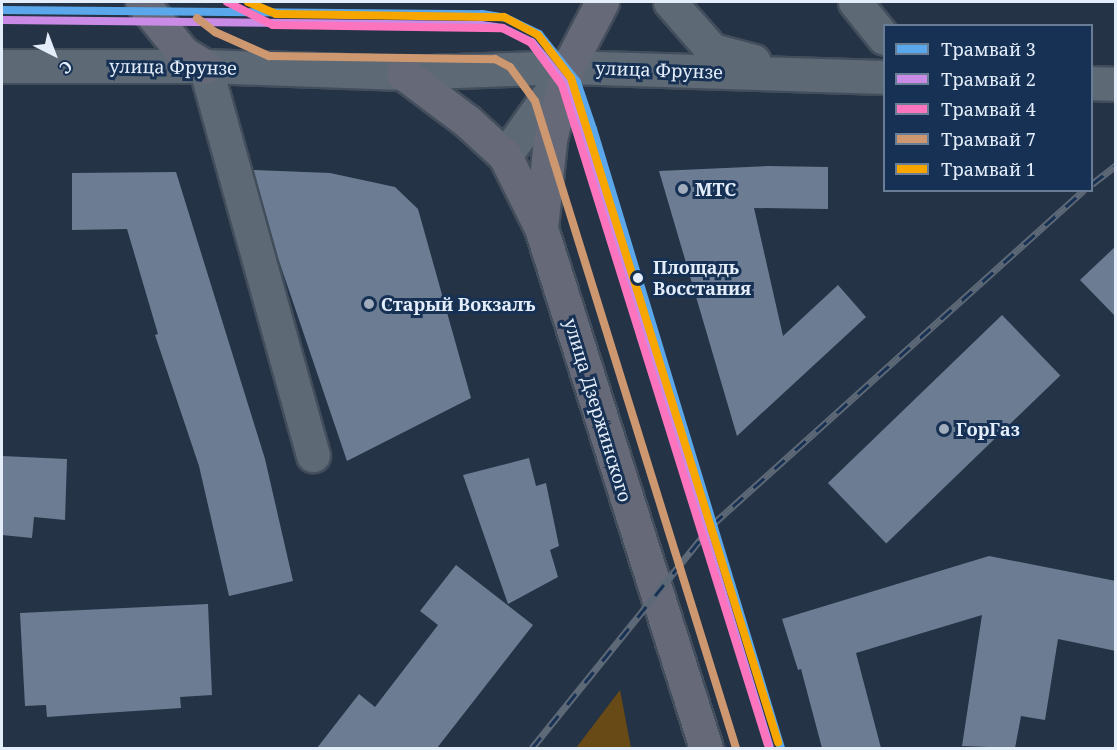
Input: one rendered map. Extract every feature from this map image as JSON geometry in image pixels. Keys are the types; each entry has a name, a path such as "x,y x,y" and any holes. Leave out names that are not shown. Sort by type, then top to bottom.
{"main road":[{"path":"142,2 183,53 204,66"},
{"path":"568,67 602,2"},
{"name":"улица Дзержинского","path":"568,67 550,140 540,228 706,748"},
{"path":"403,73 505,156 540,228"}],"street":[{"path":"670,2 712,50 808,75"},
{"path":"855,2 883,36"},
{"name":"улица Фрунзе","path":"2,66 204,66 403,73 568,67 883,77"},
{"path":"204,66 313,455"},
{"path":"505,156 568,67"},
{"path":"1093,83 1116,84"}],"shaded area":[{"path":"620,690 631,748 576,748"}],"building":[{"path":"768,166 828,167 828,209 754,208 783,336 838,285 866,317 737,436 659,171"},
{"name":"Старый Вокзалъ","path":"253,170 330,173 395,187 418,209 471,398 347,461 278,258"},
{"path":"176,172 265,459 293,581 229,596 199,466 155,335 158,334 127,229 72,230 72,173"},
{"path":"1116,246 1116,317 1080,280"},
{"name":"ГорГаз","path":"1002,315 1060,375 886,544 828,483"},
{"path":"2,456 67,459 65,520 34,517 32,538 2,535"},
{"path":"529,458 536,486 546,483 559,546 550,550 558,577 508,604 463,475"},
{"path":"989,556 1116,581 1116,651 1058,639 1045,720 1021,716 1015,748 962,746 982,615 856,653 881,748 822,748 801,669 798,670 782,619"},
{"path":"456,565 533,625 437,748 317,748 359,694 375,707 438,625 420,611"},
{"path":"208,604 212,695 180,697 181,708 47,717 46,705 25,706 20,613"}],"railway":[{"path":"1093,183 1116,165"},
{"path":"532,748 712,525 1082,192"}],"tram line":[{"name":"4","path":"227,2 273,25 502,28 531,43 562,85 768,745"},
{"name":"1","path":"248,2 276,14 504,17 538,35 571,78 778,742"},
{"name":"3","path":"2,10 482,14 506,18 539,34 577,82 593,129 781,748"},
{"name":"7","path":"197,18 215,32 269,56 495,59 510,67 535,101 736,748"},
{"name":"2","path":"2,20 481,25 503,28 532,42 568,87 770,748"}],"place":[{"name":"МТС","path":"683,189"},
{"name":"Площадь Восстания","path":"638,278"},
{"name":"Старый Вокзалъ","path":"369,304"},
{"name":"ГорГаз","path":"944,429"}]}
